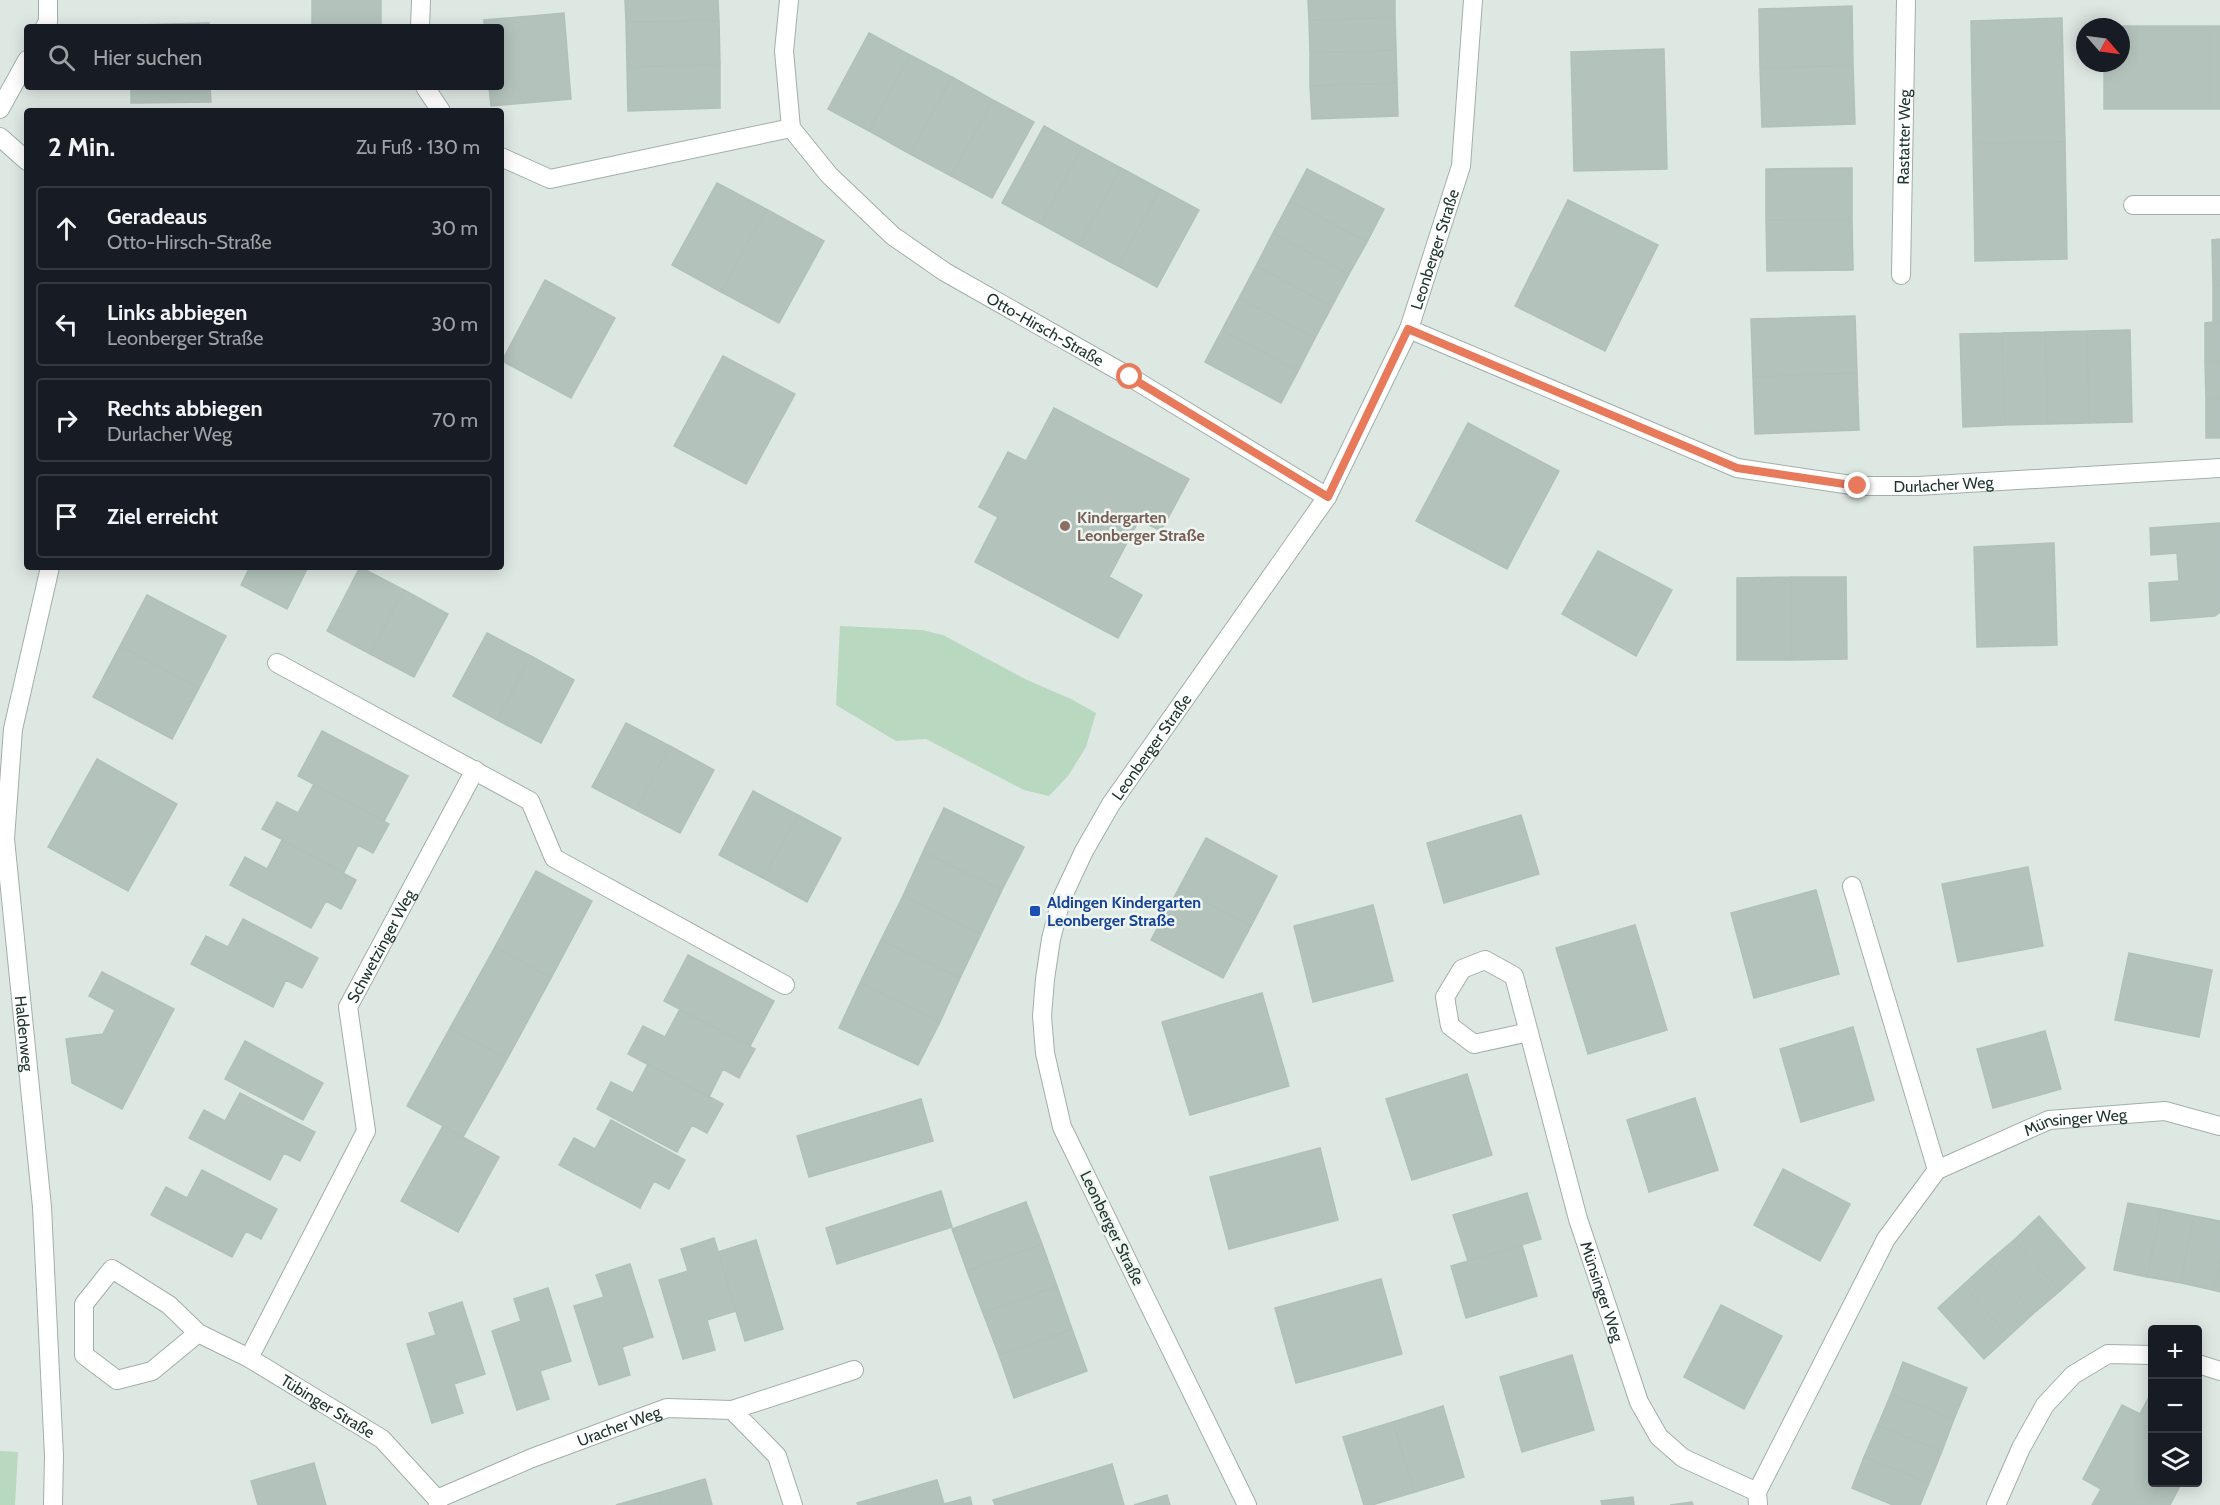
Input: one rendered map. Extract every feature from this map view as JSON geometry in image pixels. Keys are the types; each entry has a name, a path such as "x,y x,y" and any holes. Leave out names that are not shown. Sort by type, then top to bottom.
{"street":[{"path":"47,24 48,0"},
{"path":"420,24 421,0"},
{"path":"504,158 550,179 791,128 784,51 789,0"},
{"name":"Leonberger Straße","path":"1247,1505 1062,1127 1045,1053 1042,1016 1051,939 1060,900 1084,850 1111,804 1328,497 1408,329 1461,166 1473,0"},
{"name":"Rastatter Weg","path":"1901,275 1906,0"},
{"path":"0,110 24,66"},
{"path":"427,90 439,108"},
{"name":"Otto-Hirsch-Straße","path":"791,128 830,175 893,236 936,266 1130,377 1328,497"},
{"path":"0,137 24,158"},
{"path":"2133,205 2220,205"},
{"name":"Durlacher Weg","path":"1408,329 1737,468 1858,486 1918,486 2220,468"},
{"name":"Haldenweg","path":"49,570 13,729 5,839 42,1207 54,1456 53,1505"},
{"path":"277,663 530,801 554,858 785,985"},
{"name":"Schwetzinger Weg","path":"249,1358 366,1131 348,1007 475,770"},
{"path":"1852,886 1936,1170"},
{"name":"Münsinger Weg","path":"1529,1032 1474,1044 1450,1026 1445,997 1462,969 1485,960 1514,976 1529,1032 1578,1219 1639,1402 1659,1437 1683,1458 1757,1498 1886,1239 1936,1170 2049,1120 2165,1111 2220,1126"},
{"name":"Tübinger Straße","path":"198,1333 152,1371 117,1380 84,1355 84,1304 112,1269 169,1305 198,1333 249,1358 382,1439 437,1502"},
{"path":"1996,1505 2021,1448 2045,1405 2073,1375 2108,1354 2148,1355"},
{"path":"2202,1365 2220,1371"},
{"name":"Uracher Weg","path":"437,1502 532,1458 667,1408 732,1410 854,1370"},
{"path":"732,1410 777,1456 793,1505"}],"green space":[{"path":"840,626 922,630 943,635 1027,680 1071,699 1096,713 1086,747 1068,776 1049,796 1024,790 926,739 896,741 836,705"},
{"path":"0,1451 18,1452 15,1505 0,1505"}],"building":[{"path":"312,0 381,0 381,24 312,24"},
{"path":"625,0 718,0 719,21 626,22"},
{"path":"1308,0 1395,0 1395,17 1309,20"},
{"path":"1852,6 1853,65 1760,68 1759,9"},
{"path":"564,13 571,99 491,106 489,90 504,90 504,24 484,24 484,20"},
{"path":"1395,17 1396,50 1310,53 1309,20"},
{"path":"2062,18 2065,142 1973,144 1971,21"},
{"path":"719,21 720,64 627,67 626,22"},
{"path":"2130,26 2210,26 2210,109 2104,109 2104,72 2130,72"},
{"path":"2210,26 2220,26 2220,109 2210,109"},
{"path":"869,33 910,55 869,131 828,109"},
{"path":"1664,49 1667,169 1574,171 1571,52"},
{"path":"1396,50 1397,83 1310,86 1310,53"},
{"path":"910,55 952,77 910,154 869,131"},
{"path":"720,64 720,108 628,111 627,67"},
{"path":"1853,65 1855,124 1762,127 1760,68"},
{"path":"952,77 993,100 951,176 910,154"},
{"path":"1397,83 1398,116 1312,119 1310,86"},
{"path":"131,90 210,90 211,102 131,103"},
{"path":"993,100 1034,122 992,198 951,176"},
{"path":"1044,126 1082,147 1041,224 1002,203"},
{"path":"2065,142 2067,259 1975,261 1973,144"},
{"path":"1082,147 1121,168 1079,245 1041,224"},
{"path":"1121,168 1160,189 1118,266 1079,245"},
{"path":"1852,168 1852,219 1766,220 1766,169"},
{"path":"1307,169 1384,209 1367,242 1290,201"},
{"path":"717,183 766,209 721,292 672,265"},
{"path":"1160,189 1199,210 1157,287 1118,266"},
{"path":"1568,200 1658,245 1605,351 1515,306"},
{"path":"1290,201 1367,242 1349,274 1273,233"},
{"path":"766,209 824,241 779,323 721,292"},
{"path":"1852,219 1853,270 1767,271 1766,220"},
{"path":"1273,233 1349,274 1332,306 1256,266"},
{"path":"2220,239 2220,285 2213,285 2212,240"},
{"path":"1256,266 1332,306 1315,338 1239,298"},
{"path":"545,280 615,318 571,398 504,362 504,357"},
{"path":"2213,285 2220,285 2220,322 2213,322"},
{"path":"1239,298 1315,338 1298,371 1222,330"},
{"path":"1855,316 1857,373 1753,377 1751,319"},
{"path":"2220,322 2220,361 2205,361 2205,323"},
{"path":"1222,330 1298,371 1281,403 1205,362"},
{"path":"2130,330 2132,422 2089,423 2087,331"},
{"path":"2087,331 2089,423 2048,424 2045,332"},
{"path":"2045,332 2048,424 2005,425 2002,333"},
{"path":"2002,333 2005,425 1963,427 1960,334"},
{"path":"723,356 795,394 746,484 674,446"},
{"path":"2205,361 2220,361 2220,399 2206,399"},
{"path":"1857,373 1859,430 1755,434 1753,377"},
{"path":"2206,399 2220,399 2220,438 2206,438"},
{"name":"Kindergarten Leonberger Straße","path":"1054,408 1189,479 1161,531 1139,520 1109,577 1142,595 1118,638 975,562 998,517 979,507 1008,452 1026,461"},
{"path":"1468,423 1559,471 1507,569 1416,521"},
{"path":"2220,523 2220,612 2215,616 2151,621 2149,583 2179,581 2177,553 2151,555 2150,528"},
{"path":"2054,543 2057,645 1977,647 1974,547"},
{"path":"1598,551 1672,590 1636,656 1562,614"},
{"path":"248,570 306,570 287,609 241,585"},
{"path":"358,570 366,570 404,590 370,654 327,631"},
{"path":"1791,577 1792,660 1737,660 1737,578"},
{"path":"1791,577 1846,577 1847,659 1792,660"},
{"path":"404,590 448,614 414,677 370,654"},
{"path":"147,595 226,636 199,688 120,646"},
{"path":"487,633 531,656 497,720 453,696"},
{"path":"120,646 199,688 172,739 93,697"},
{"path":"531,656 574,680 541,743 497,720"},
{"path":"626,723 670,746 636,810 592,787"},
{"path":"322,731 408,776 384,821 298,776"},
{"path":"670,746 714,770 680,833 636,810"},
{"path":"97,759 177,804 128,891 48,847"},
{"path":"314,784 389,824 373,853 358,845 344,872 262,829 277,802 298,813"},
{"path":"753,791 798,815 763,878 719,855"},
{"path":"944,808 1024,847 1002,890 923,852"},
{"path":"798,815 841,838 807,902 763,878"},
{"path":"1521,815 1539,874 1444,903 1427,843"},
{"path":"1206,838 1277,876 1251,926 1179,888"},
{"path":"282,840 356,880 341,909 326,901 311,928 230,885 245,857 267,869"},
{"path":"923,852 1002,890 981,934 903,896"},
{"path":"2028,867 2043,946 1958,962 1942,884"},
{"path":"536,871 592,901 551,978 495,947"},
{"path":"1179,888 1251,926 1223,978 1151,940"},
{"path":"1816,890 1839,974 1754,998 1731,913"},
{"path":"903,896 981,934 960,978 881,940"},
{"path":"1373,905 1393,981 1313,1002 1294,926"},
{"path":"243,919 318,958 302,988 286,980 273,1007 191,964 206,936 228,947"},
{"path":"1635,925 1667,1030 1588,1054 1556,948"},
{"path":"881,940 960,978 940,1022 860,983"},
{"path":"495,947 551,978 507,1059 450,1028"},
{"path":"2129,953 2212,970 2199,1037 2115,1020"},
{"path":"688,955 774,1001 750,1046 664,1001"},
{"path":"102,972 174,1009 122,1109 72,1083 66,1039 103,1034 115,1010 89,996"},
{"path":"860,983 940,1022 918,1065 839,1028"},
{"path":"1262,993 1289,1086 1190,1115 1162,1022"},
{"path":"680,1009 755,1049 739,1078 723,1069 709,1097 628,1054 643,1026 665,1037"},
{"path":"1853,1027 1874,1100 1801,1122 1780,1049"},
{"path":"450,1028 507,1059 463,1137 407,1106"},
{"path":"2045,1031 2061,1089 1993,1108 1977,1049"},
{"path":"245,1041 323,1083 303,1120 225,1079"},
{"path":"648,1064 723,1104 707,1133 692,1125 677,1152 597,1109 611,1082 633,1093"},
{"path":"1467,1074 1492,1155 1412,1180 1386,1099"},
{"path":"240,1093 315,1132 300,1161 284,1153 270,1180 189,1138 204,1110 225,1121"},
{"path":"1695,1098 1718,1170 1649,1192 1627,1120"},
{"path":"921,1099 933,1141 809,1177 797,1136"},
{"path":"611,1120 685,1160 669,1189 654,1181 640,1208 559,1165 574,1138 595,1149"},
{"path":"443,1126 499,1157 458,1232 401,1201"},
{"path":"1320,1148 1338,1220 1229,1249 1210,1177"},
{"path":"1783,1169 1850,1204 1820,1261 1754,1225"},
{"path":"202,1170 277,1209 261,1239 246,1231 232,1257 151,1215 166,1187 187,1198"},
{"path":"941,1191 952,1227 837,1264 826,1228"},
{"path":"1527,1193 1541,1239 1468,1261 1453,1215"},
{"path":"1026,1202 1042,1244 967,1271 952,1229"},
{"path":"2128,1203 2161,1209 2147,1277 2114,1270"},
{"path":"2161,1209 2194,1216 2181,1283 2147,1277"},
{"path":"2039,1216 2085,1268 2060,1291 2014,1240"},
{"path":"2194,1216 2220,1221 2220,1260 2213,1290 2181,1283"},
{"path":"714,1238 736,1311 707,1320 715,1350 683,1359 659,1280 688,1271 681,1249"},
{"path":"756,1240 783,1329 745,1341 718,1252"},
{"path":"2014,1240 2060,1291 2034,1313 1988,1262"},
{"path":"1042,1244 1057,1286 983,1313 967,1271"},
{"path":"1522,1245 1537,1296 1466,1318 1451,1266"},
{"path":"2220,1260 2220,1292 2213,1290"},
{"path":"1988,1262 2034,1313 2009,1336 1963,1285"},
{"path":"630,1264 653,1337 622,1347 630,1375 599,1385 574,1306 604,1297 596,1275"},
{"path":"1381,1279 1402,1354 1296,1383 1275,1308"},
{"path":"1963,1285 2009,1336 1984,1359 1938,1308"},
{"path":"1057,1286 1072,1329 999,1355 983,1313"},
{"path":"548,1288 571,1361 540,1371 549,1399 517,1410 492,1331 521,1321 514,1299"},
{"path":"462,1302 485,1374 454,1384 463,1413 432,1423 407,1344 436,1335 429,1313"},
{"path":"1721,1305 1782,1336 1744,1409 1684,1377"},
{"path":"1072,1329 1087,1371 1014,1398 999,1355"},
{"path":"1572,1355 1594,1430 1522,1452 1500,1377"},
{"path":"1903,1362 1967,1388 1954,1419 1891,1394"},
{"path":"1891,1394 1954,1419 1942,1451 1878,1425"},
{"path":"2148,1399 2148,1487 2179,1487 2170,1505 2092,1505 2101,1489 2083,1479 2122,1405 2140,1414"},
{"path":"1443,1406 1464,1477 1415,1492 1393,1422"},
{"path":"1393,1422 1415,1492 1372,1505 1364,1505 1343,1437"},
{"path":"1878,1425 1942,1451 1929,1483 1864,1457"},
{"path":"1864,1457 1929,1483 1920,1505 1893,1505 1852,1488"},
{"path":"314,1463 326,1505 258,1505 251,1481"},
{"path":"1112,1464 1124,1505 995,1505 993,1500"},
{"path":"705,1479 712,1505 661,1505 658,1493"},
{"path":"937,1480 944,1504 970,1497 972,1505 858,1505 857,1503"},
{"path":"658,1493 661,1505 616,1505"},
{"path":"1167,1495 1170,1505 1134,1505"},
{"path":"1633,1497 1634,1505 1602,1505 1601,1501"},
{"path":"1692,1502 1693,1505 1670,1505"}],"place":[{"name":"Kindergarten Leonberger Straße","path":"1065,526"},
{"name":"Aldingen Kindergarten Leonberger Straße","path":"1035,911"}],"route":[{"path":"1130,377 1328,497 1408,329 1737,468 1858,486"}]}
